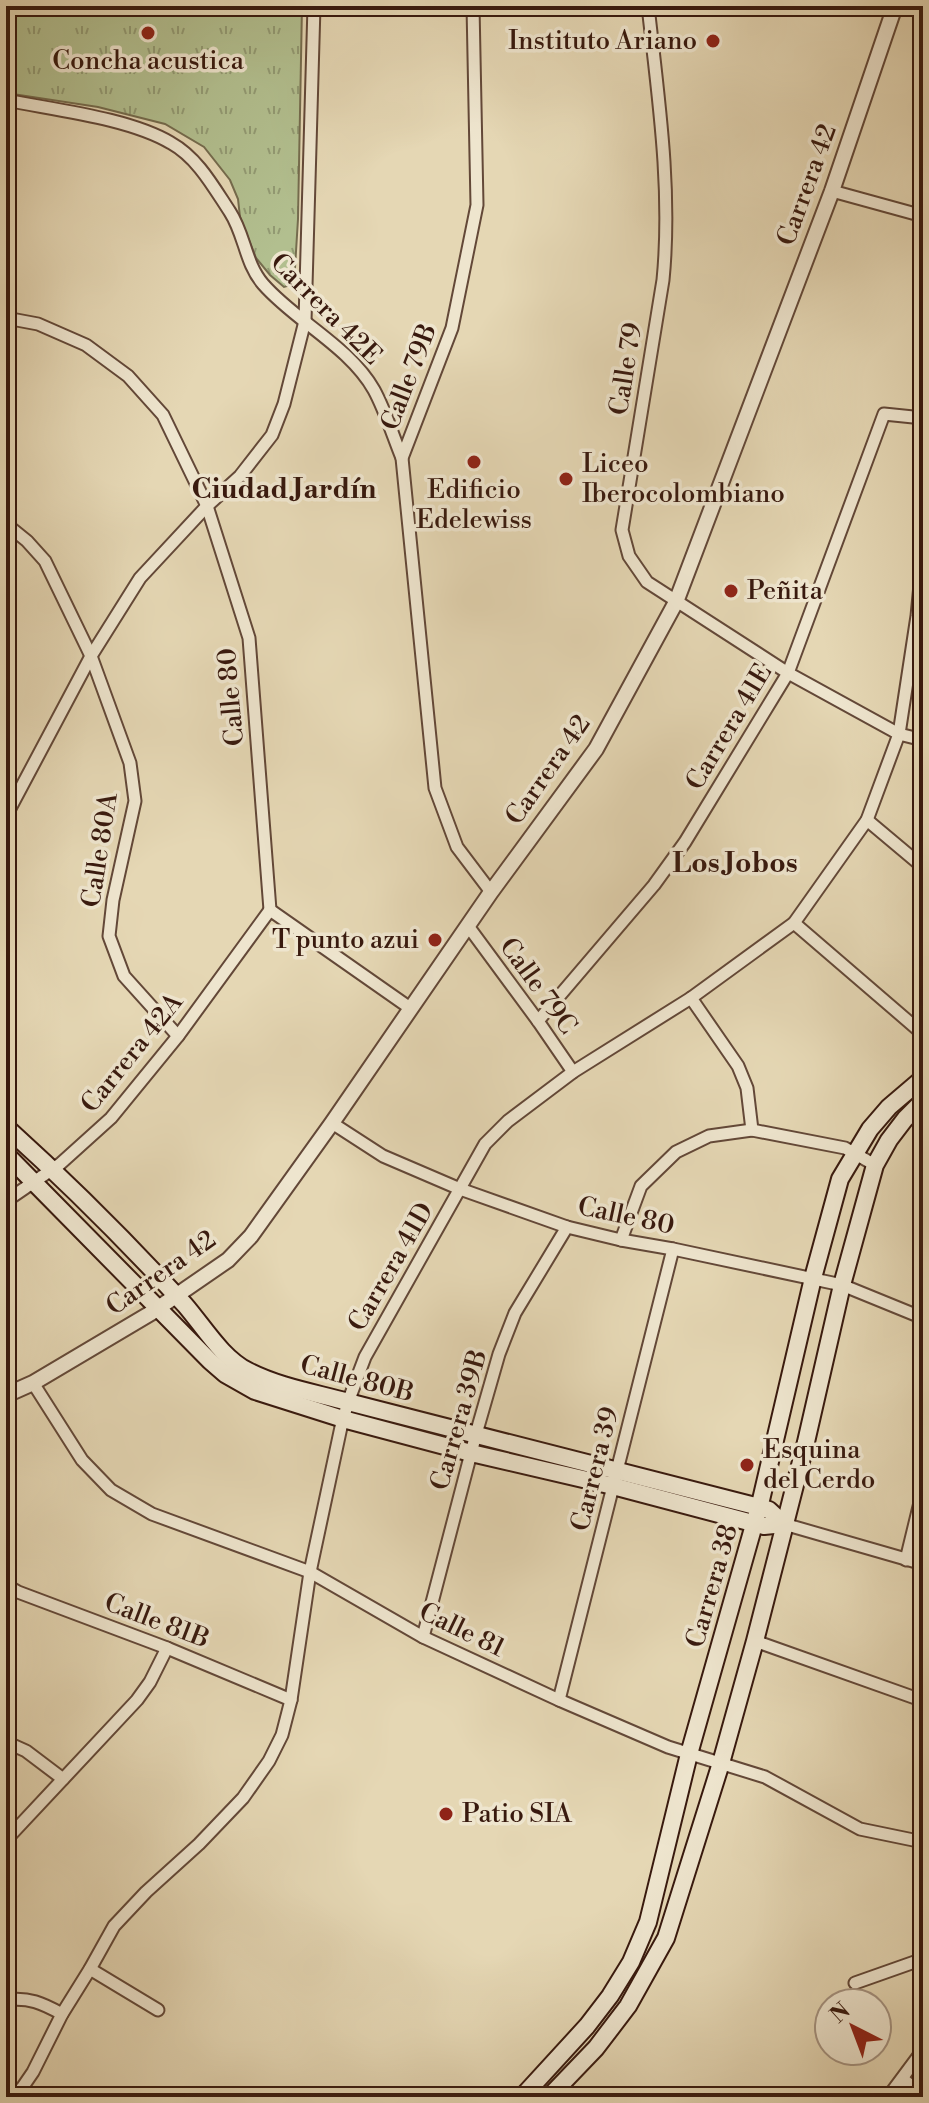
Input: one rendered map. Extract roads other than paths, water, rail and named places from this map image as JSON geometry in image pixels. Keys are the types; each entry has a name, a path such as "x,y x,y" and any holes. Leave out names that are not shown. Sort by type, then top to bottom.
{"main road":[{"name":"Carrera 38","path":"522,2097 610,1996 631,1962 648,1922 689,1754 757,1515 813,1278 840,1179 870,1129 889,1107 923,1078"},
{"name":"Carrera 38","path":"549,2097 596,2048 628,2006 666,1938 721,1763 755,1641 842,1285 875,1165 889,1140 923,1101"},
{"name":"Calle 80B","path":"6,1127 53,1169 242,1367 288,1386 476,1434 615,1478 757,1515 764,1526 784,1524"},
{"name":"Calle 80B","path":"6,1154 210,1361 237,1382 255,1391 343,1419 471,1453 615,1478"}],"street":[{"path":"6,816 91,656 140,578 207,506 240,476 272,435 284,404 305,321 314,6"},
{"name":"Calle 79B","path":"473,6 477,205 452,328 402,458 435,788 457,847 491,892"},
{"name":"Calle 79","path":"648,6 663,139 667,245 622,530 629,556 647,582 788,673 899,734 923,740"},
{"name":"Carrera 42","path":"6,1395 33,1383 159,1308 228,1260 251,1236 491,892 596,749 676,602 832,191 895,6"},
{"name":"Carrera 42E","path":"6,100 126,124 172,143 202,170 233,218 253,271 265,286 355,367 373,389 402,458"},
{"path":"832,191 923,216"},
{"name":"Calle 80","path":"6,318 38,324 86,345 128,376 163,415 207,506 249,638 270,910"},
{"name":"Carrera 41E","path":"538,1021 654,885 685,842 788,673 884,414 923,418"},
{"name":"Calle 80A","path":"6,524 45,561 91,656 130,763 135,801 113,900 109,936 124,976 178,1036"},
{"name":"Carrera 41D","path":"13,2097 33,2072 62,2014 114,1926 243,1798 269,1761 282,1735 291,1700 310,1572 348,1402 365,1357 485,1144 508,1121 573,1072 691,998 794,923 867,820 899,734 920,616 923,553"},
{"path":"867,820 923,867"},
{"path":"270,910 410,1008"},
{"name":"Carrera 42A","path":"6,1201 53,1169 111,1118 178,1036 270,910"},
{"path":"794,923 923,1034"},
{"name":"Calle 79C","path":"468,926 573,1072"},
{"path":"691,998 738,1066 747,1088 752,1130"},
{"name":"Calle 80","path":"332,1123 383,1156 460,1189 567,1227 842,1285 923,1318"},
{"path":"621,1240 641,1186 676,1152 709,1136 752,1130 845,1148 875,1165"},
{"name":"Carrera 39B","path":"423,1637 499,1354 515,1313 567,1227"},
{"name":"Carrera 39","path":"559,1700 673,1249"},
{"name":"Calle 81","path":"33,1383 82,1460 111,1490 152,1514 310,1572 423,1637 668,1747 765,1777 860,1829 923,1842"},
{"path":"906,1560 923,1490"},
{"name":"Calle 80B","path":"784,1524 923,1564"},
{"name":"Calle 81B","path":"6,1585 291,1700"},
{"path":"755,1641 921,1700"},
{"path":"6,1840 137,1700 167,1648"},
{"path":"6,1742 26,1751 63,1779"},
{"path":"855,1983 923,1959"},
{"path":"90,1969 158,2010"},
{"path":"6,2000 17,1998 42,2002 62,2014"},
{"path":"888,2097 923,2050"},
{"path":"903,2079 923,2095"}],"place":[{"name":"Concha acustica","path":"148,33"},
{"name":"Instituto Ariano","path":"713,41"},
{"name":"Edificio Edelewiss","path":"474,462"},
{"name":"Liceo Iberocolombiano","path":"566,479"},
{"name":"Peñita","path":"731,591"},
{"name":"T punto azui","path":"435,940"},
{"name":"Esquina del Cerdo","path":"747,1465"},
{"name":"Patio SIA","path":"446,1814"}],"district":[{"name":"Ciudad Jardín","path":"284,489"},
{"name":"Los Jobos","path":"735,863"}]}
